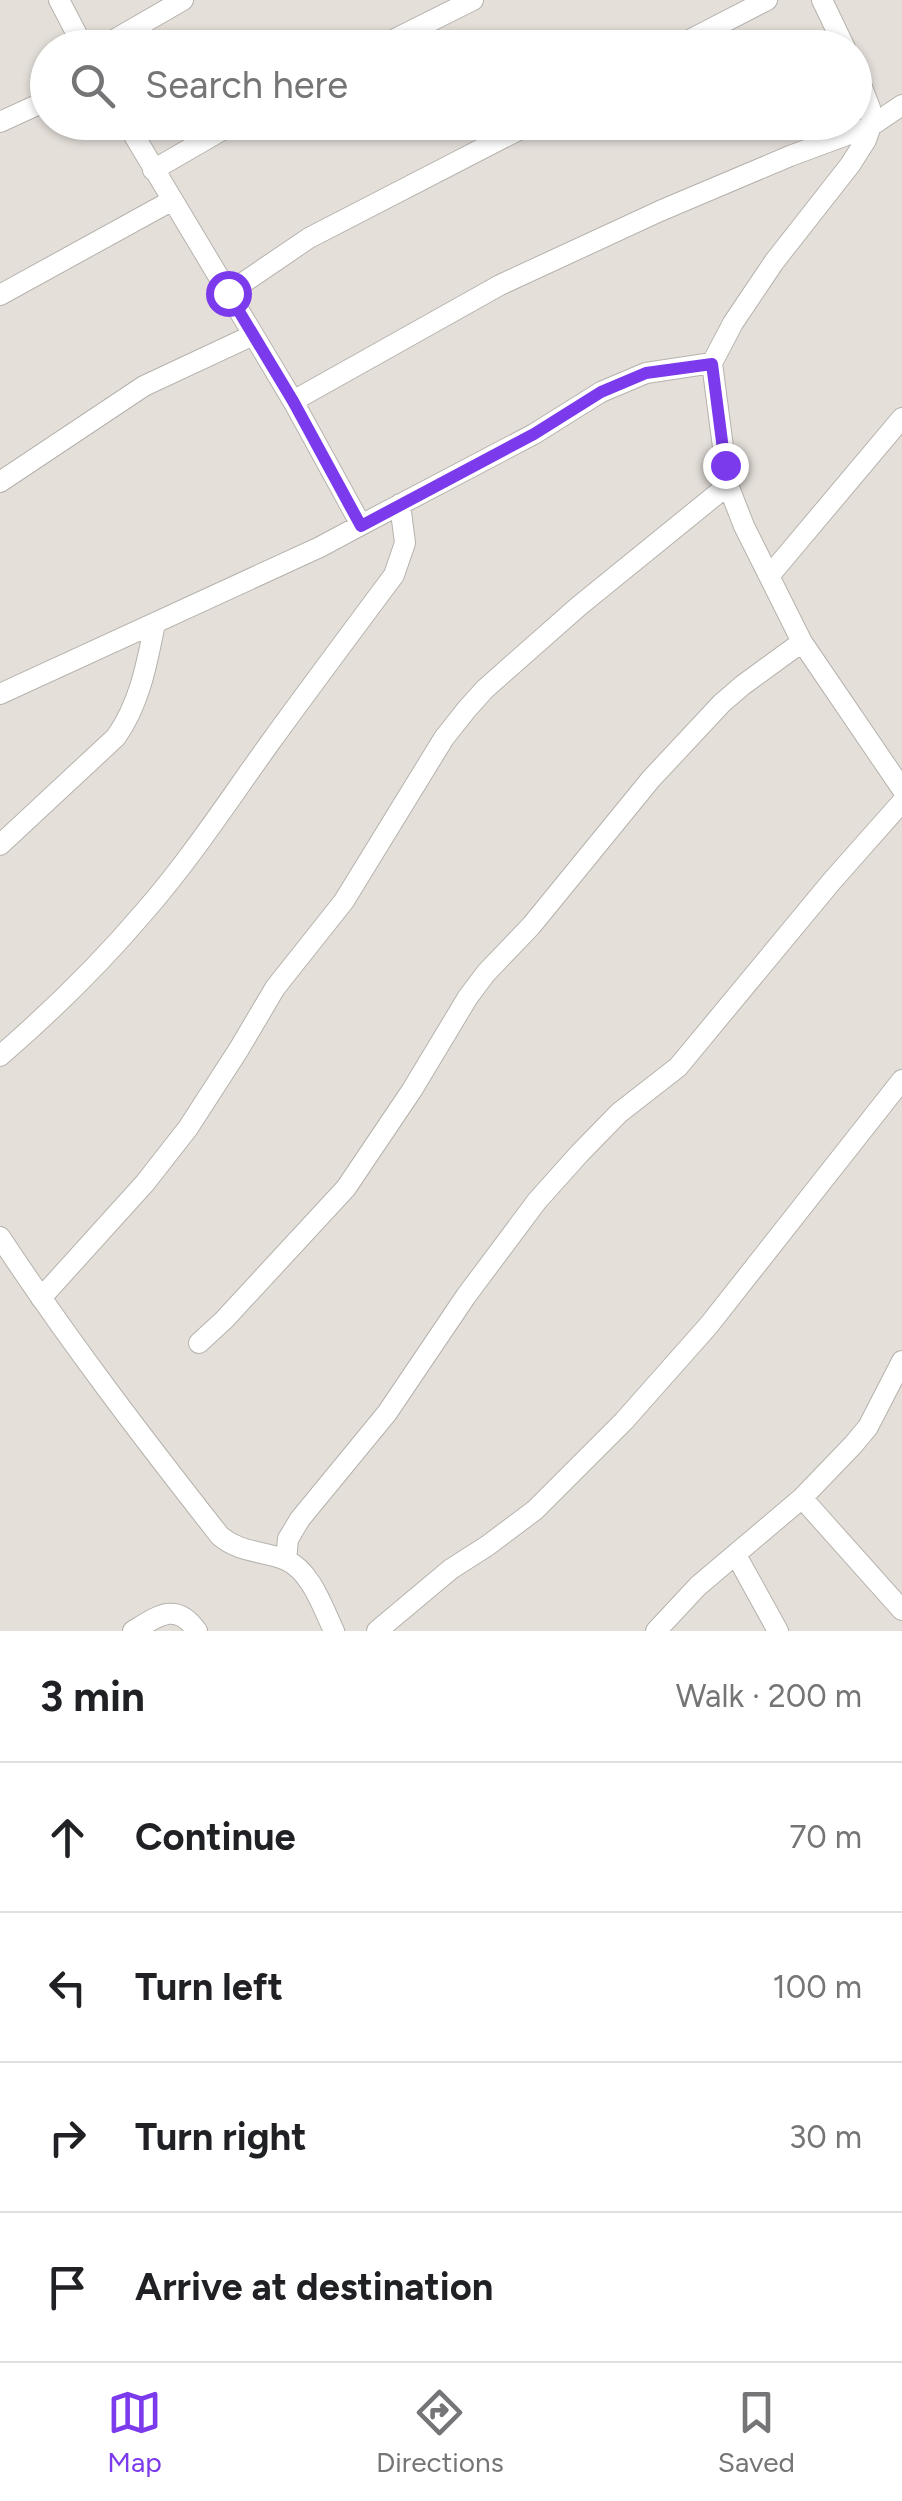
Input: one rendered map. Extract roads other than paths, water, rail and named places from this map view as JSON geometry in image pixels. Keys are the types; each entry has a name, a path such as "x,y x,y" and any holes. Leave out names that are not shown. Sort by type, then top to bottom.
{"street":[{"path":"58,0 74,30"},
{"path":"131,30 182,0"},
{"path":"413,30 473,0"},
{"path":"709,30 767,0"},
{"path":"822,0 836,30"},
{"path":"872,125 902,105"},
{"path":"0,122 30,108"},
{"path":"136,140 293,401 361,526"},
{"path":"153,170 205,140"},
{"path":"228,293 309,238 499,140"},
{"path":"293,401 541,265 833,140"},
{"path":"866,140 774,262 733,323 712,364 728,485 744,526 802,642 902,789"},
{"path":"0,296 172,201"},
{"path":"0,482 144,386 253,335"},
{"path":"0,694 320,548 534,434 601,392 646,373 712,364"},
{"path":"770,575 902,418"},
{"path":"41,1298 145,1183 188,1128 275,988 344,901 444,738 467,709 579,606 728,485"},
{"path":"0,1056 61,1002 111,950 214,824 394,574 405,544 400,504"},
{"path":"0,846 116,737 128,719 143,680 155,623"},
{"path":"198,1343 346,1188 468,997 651,779 722,703 802,642"},
{"path":"286,1560 288,1539 300,1519 379,1424 466,1296 537,1202 619,1113 678,1067 902,802"},
{"path":"378,1631 452,1568 535,1510 624,1421 708,1325 902,1080"},
{"path":"0,1237 98,1378 220,1536 236,1548 296,1566 308,1580 334,1631"},
{"path":"656,1631 698,1586 802,1498 868,1428 901,1368"},
{"path":"802,1498 902,1610"},
{"path":"736,1555 778,1631"},
{"path":"133,1631 170,1613 182,1616 197,1631"}]}
